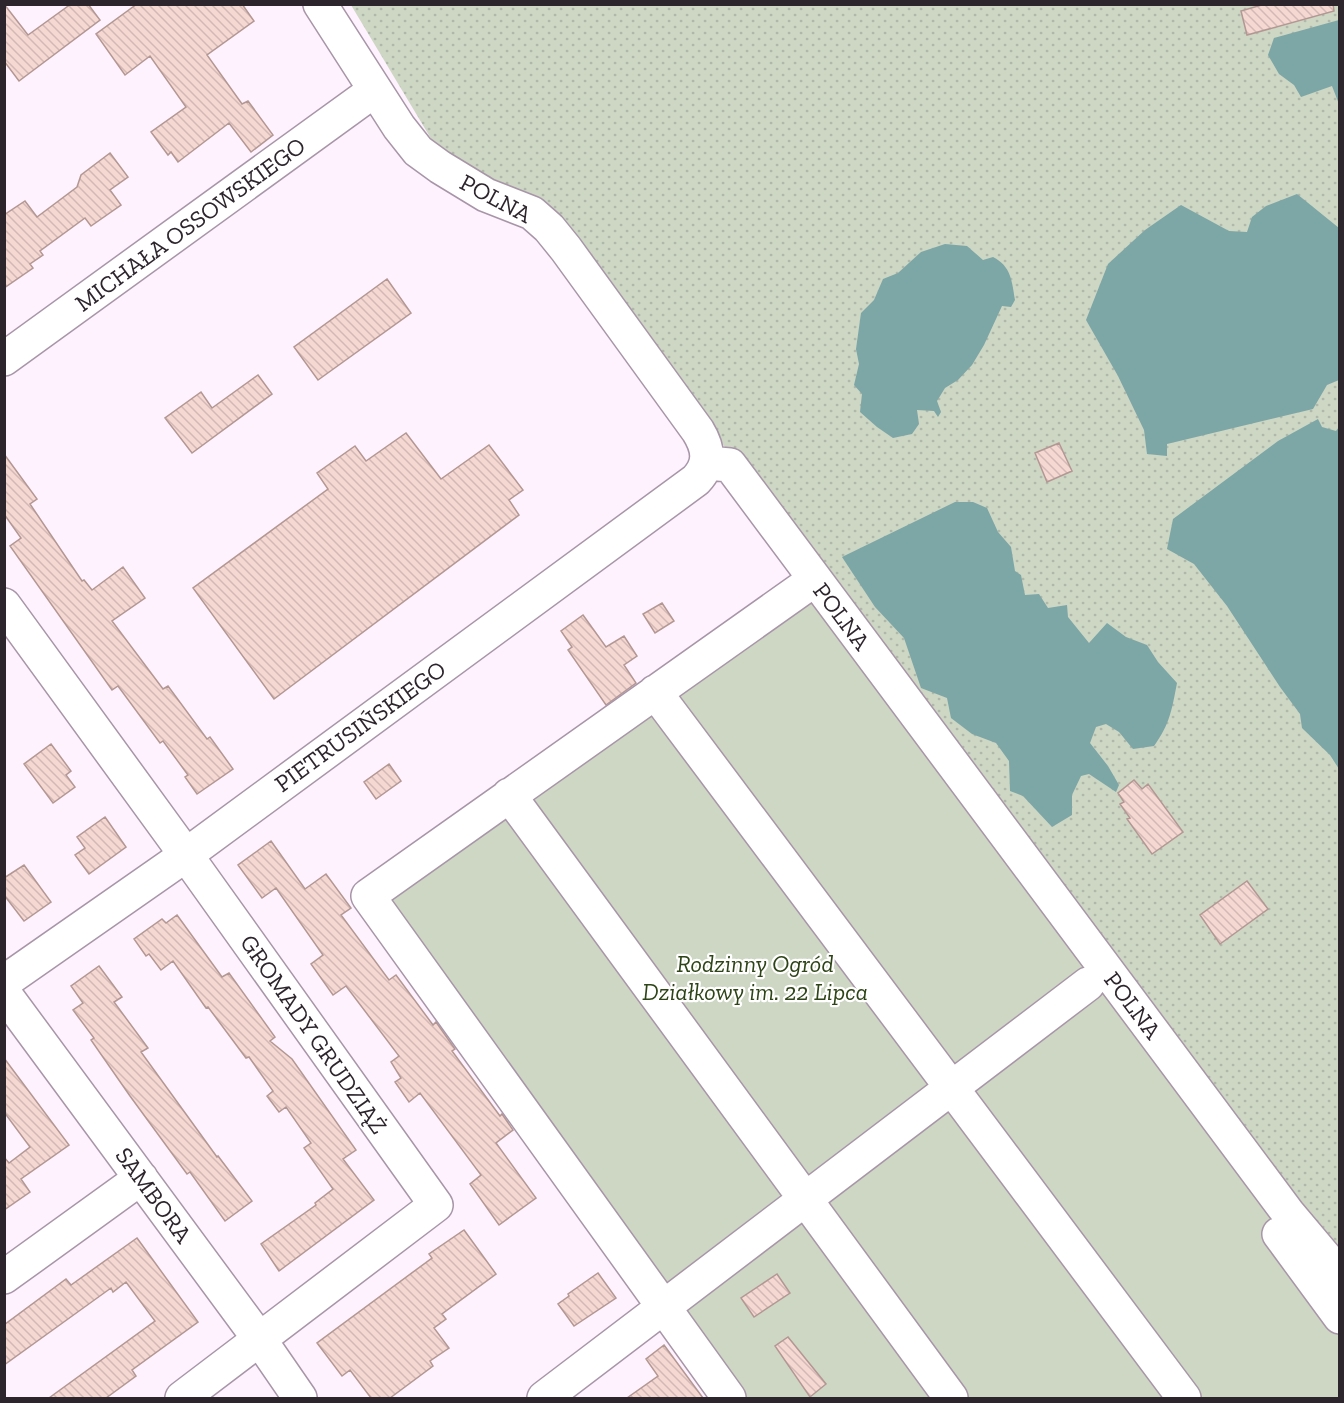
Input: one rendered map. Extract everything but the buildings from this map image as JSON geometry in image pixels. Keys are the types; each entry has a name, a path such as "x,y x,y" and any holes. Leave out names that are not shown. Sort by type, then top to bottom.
{"street":[{"name":"POLNA","path":"320,4 399,127 418,151 486,195 532,213 549,228 566,249 698,431 705,443 707,463 730,465 810,584 1288,1213 1340,1275"},
{"name":"MICHAŁA OSSOWSKIEGO","path":"5,356 375,90"},
{"name":"PIETRUSIŃSKIEGO","path":"4,982 186,855 696,480 704,471 707,463"},
{"path":"729,1398 655,1315 368,896 810,584 1340,1317"},
{"name":"GROMADY GRUDZIĄŻ","path":"4,605 436,1205 182,1398"},
{"path":"655,692 1184,1398"},
{"path":"509,795 951,1398"},
{"path":"544,1398 1088,984"},
{"name":"SAMBORA","path":"4,993 261,1340 300,1398"},
{"path":"4,1277 141,1178"}],"green space":[{"path":"351,5 1339,5 1339,1308 595,263 436,147"},
{"name":"Rodzinny Ogród Działkowy im. 22 Lipca","path":"802,580 1339,1308 1339,1398 719,1398 356,895"}],"shaded area":[{"path":"1339,20 1339,104 1332,86 1301,97 1294,85 1279,74 1268,55 1274,38"},
{"path":"1297,194 1339,228 1339,380 1327,385 1313,409 1167,444 1167,456 1147,454 1144,430 1118,376 1086,320 1108,264 1145,230 1181,205 1229,231 1247,232 1252,217 1266,206"},
{"path":"945,244 967,246 983,260 993,257 1004,265 1010,275 1015,300 1011,307 1002,306 972,365 958,380 945,388 937,401 941,412 938,417 934,411 917,410 919,424 912,434 893,438 860,412 862,394 854,385 859,364 856,349 861,313 874,300 883,279 898,273 921,252"},
{"path":"1318,419 1322,427 1336,431 1339,427 1339,769 1330,755 1302,728 1300,714 1227,606 1194,564 1167,549 1173,519 1278,441"},
{"path":"955,502 973,502 987,508 998,532 1011,547 1015,571 1021,575 1025,595 1039,594 1048,608 1067,605 1068,617 1089,643 1107,623 1126,637 1147,645 1158,662 1177,683 1167,723 1154,746 1133,749 1119,732 1106,724 1096,727 1090,743 1119,785 1116,792 1089,774 1081,776 1072,795 1072,815 1052,827 1023,796 1010,791 1009,761 996,743 972,734 951,718 947,698 921,688 904,638 875,607 842,557"}]}
